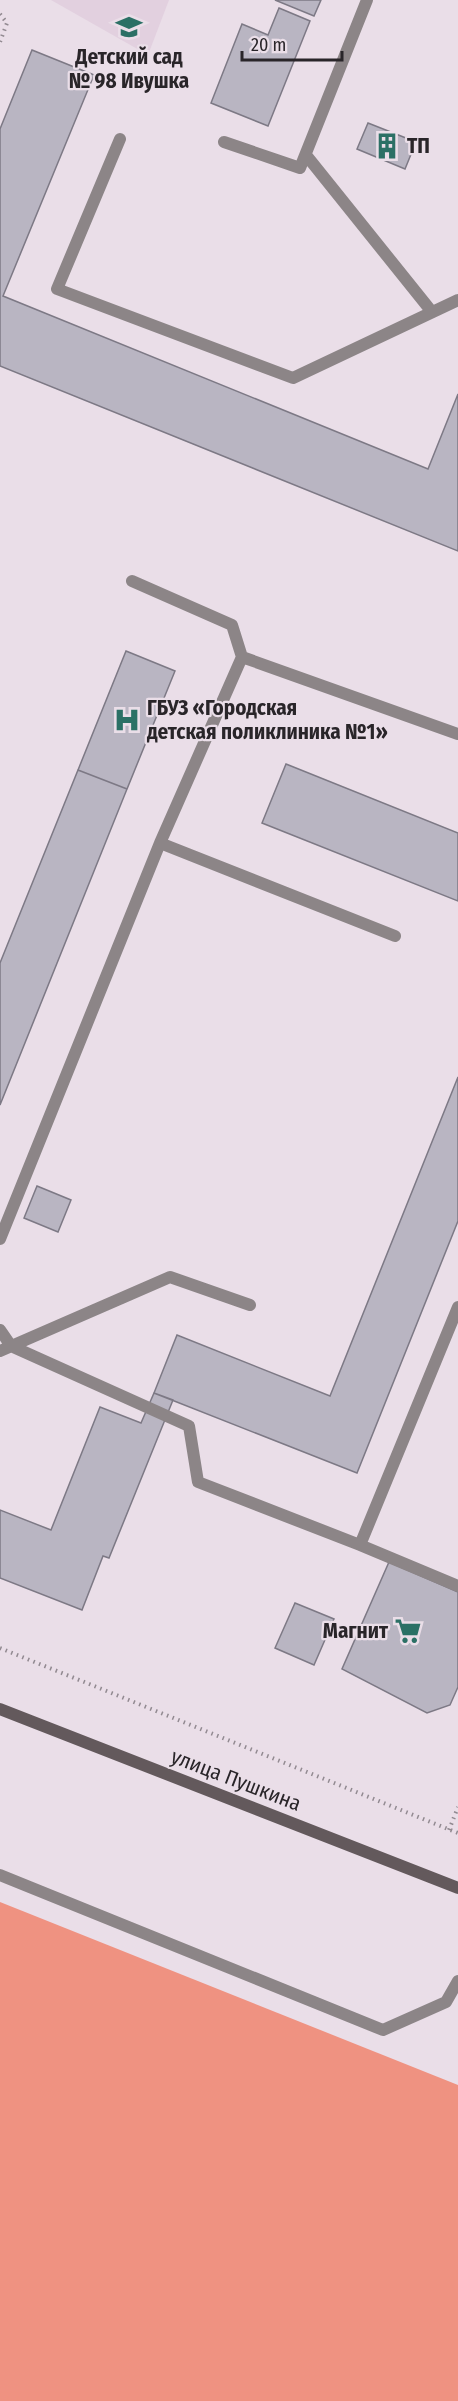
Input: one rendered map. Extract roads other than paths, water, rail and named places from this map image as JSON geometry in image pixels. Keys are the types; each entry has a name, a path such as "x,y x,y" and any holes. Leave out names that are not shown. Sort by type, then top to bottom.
{"street":[{"name":"улица Пушкина","path":"0,1709 458,1888"}],"lane":[{"path":"224,142 300,168 367,0"},
{"path":"120,139 57,289 293,378 458,300"},
{"path":"306,155 432,312"},
{"path":"0,1239 160,843 242,657 232,625 132,580"},
{"path":"242,657 458,734"},
{"path":"160,843 395,936"},
{"path":"5,1348 170,1277 249,1305"},
{"path":"360,1545 458,1307"},
{"path":"0,1330 5,1348"},
{"path":"5,1348 189,1426 198,1482 458,1586"},
{"path":"0,1875 383,2030 446,2002 458,1981"}],"place":[{"name":"Детский сад № 98 Ивушка","path":"129,27"},
{"name":"ТП","path":"387,146"},
{"name":"ГБУЗ «Городская детская поликлиника №1»","path":"127,720"},
{"name":"Магнит","path":"408,1631"}]}
